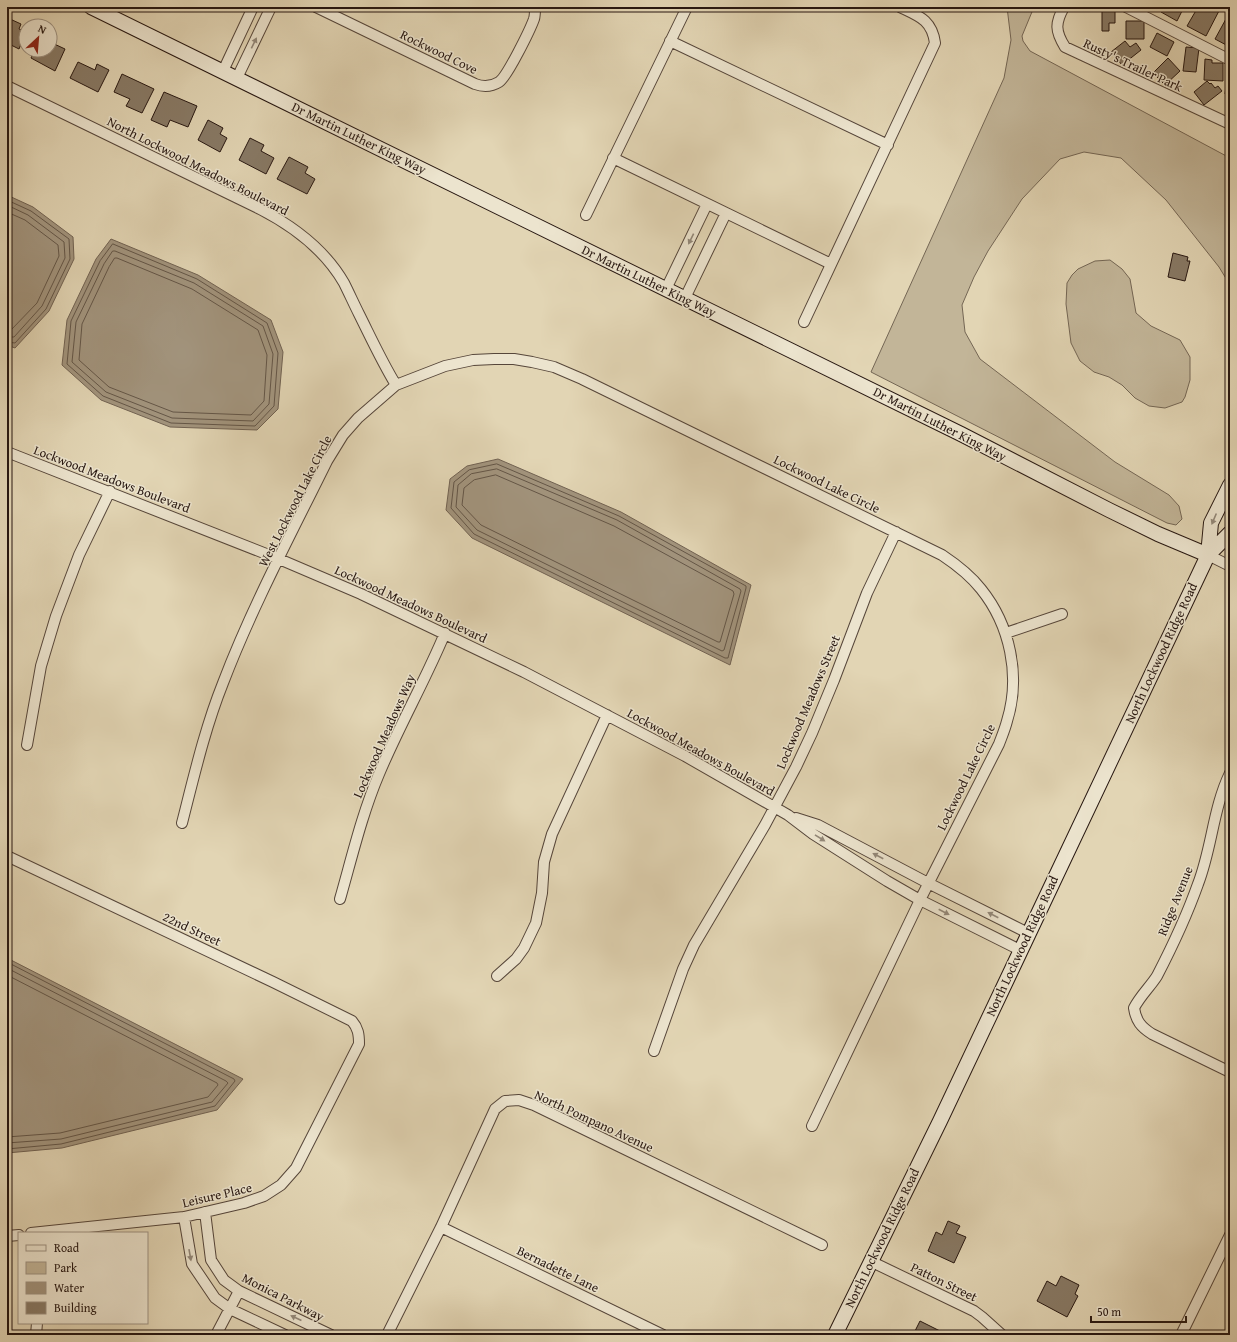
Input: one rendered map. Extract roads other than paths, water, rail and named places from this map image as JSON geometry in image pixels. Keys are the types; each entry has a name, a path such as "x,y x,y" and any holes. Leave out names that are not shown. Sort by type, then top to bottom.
{"street":[{"name":"Dr Martin Luther King Way","path":"91,7 954,431 1116,514 1208,556"},
{"path":"223,71 253,7"},
{"path":"237,78 271,7"},
{"name":"Rockwood Cove","path":"316,7 475,84 482,86 499,82 508,72 534,19 535,7"},
{"path":"586,215 687,7"},
{"path":"804,322 935,43 934,32 927,22 919,16 900,7"},
{"name":"Rusty's Trailer Park","path":"1064,7 1058,19 1057,29 1059,38 1065,47 1230,124"},
{"path":"1126,7 1230,60"},
{"path":"670,41 888,145"},
{"name":"North Lockwood Meadows Boulevard","path":"7,86 260,209 279,219 305,238 329,262 344,283 384,365 396,385"},
{"path":"613,158 831,264"},
{"path":"666,289 708,204"},
{"path":"685,298 726,213"},
{"name":"West Lockwood Lake Circle","path":"182,823 203,742 222,684 246,626 327,461 343,435 368,408 396,385 458,362 494,359 532,362 554,368 582,379 619,397"},
{"name":"Lockwood Lake Circle","path":"619,397 942,555 967,574 981,589 995,609 1006,633 1012,658 1012,696 1008,721 999,744 928,883 812,1126"},
{"name":"Lockwood Meadows Boulevard","path":"7,452 110,491 280,559 362,594 445,633 524,672 685,756 788,816 813,834 887,881 920,900 1020,950"},
{"name":"North Lockwood Ridge Road","path":"1208,556 1211,523 1230,486"},
{"path":"27,745 41,666 56,616 79,555 110,491"},
{"name":"Lockwood Meadows Street","path":"654,1051 683,969 694,945 774,808 812,733 867,593 896,532"},
{"name":"North Lockwood Ridge Road","path":"835,1335 940,1121 1208,556 1230,533"},
{"path":"1208,556 1230,566"},
{"path":"1006,633 1062,614"},
{"name":"Lockwood Meadows Way","path":"340,899 362,820 379,774 445,633"},
{"path":"497,976 516,959 524,948 536,923 542,893 544,862 552,834 607,715"},
{"name":"Ridge Avenue","path":"1230,773 1220,798 1205,861 1191,903 1156,977 1142,994 1134,1008 1138,1022 1144,1029 1230,1072"},
{"name":"Lockwood Meadows Boulevard","path":"788,816 818,825 928,883 1028,933"},
{"name":"22nd Street","path":"7,856 352,1021 359,1034"},
{"name":"Leisure Place","path":"40,1232 184,1216 254,1200 272,1191 291,1175 306,1150 359,1044 359,1034"},
{"name":"North Pompano Avenue","path":"387,1335 441,1227 495,1109 505,1101 518,1100 534,1105 822,1245"},
{"name":"Monica Parkway","path":"205,1212 211,1260 224,1280 239,1291 331,1335"},
{"path":"184,1216 192,1264 215,1298 230,1309 285,1335"},
{"name":"Bernadette Lane","path":"441,1227 663,1335"},
{"path":"7,1236 18,1234"},
{"path":"1181,1335 1230,1235"},
{"name":"Patton Street","path":"870,1261 974,1311 982,1316 1002,1335"},
{"path":"216,1335 239,1291"},
{"path":"36,1335 37,1324"}],"water":[{"path":"7,195 33,207 73,237 74,259 49,311 15,348 7,345"},
{"path":"111,239 198,275 271,320 283,352 278,409 257,430 170,427 101,400 62,365 67,320 96,259"},
{"path":"498,459 621,512 751,585 730,665 472,538 446,510 450,479 467,466"},
{"path":"7,958 243,1079 217,1110 62,1148 7,1153"}]}
